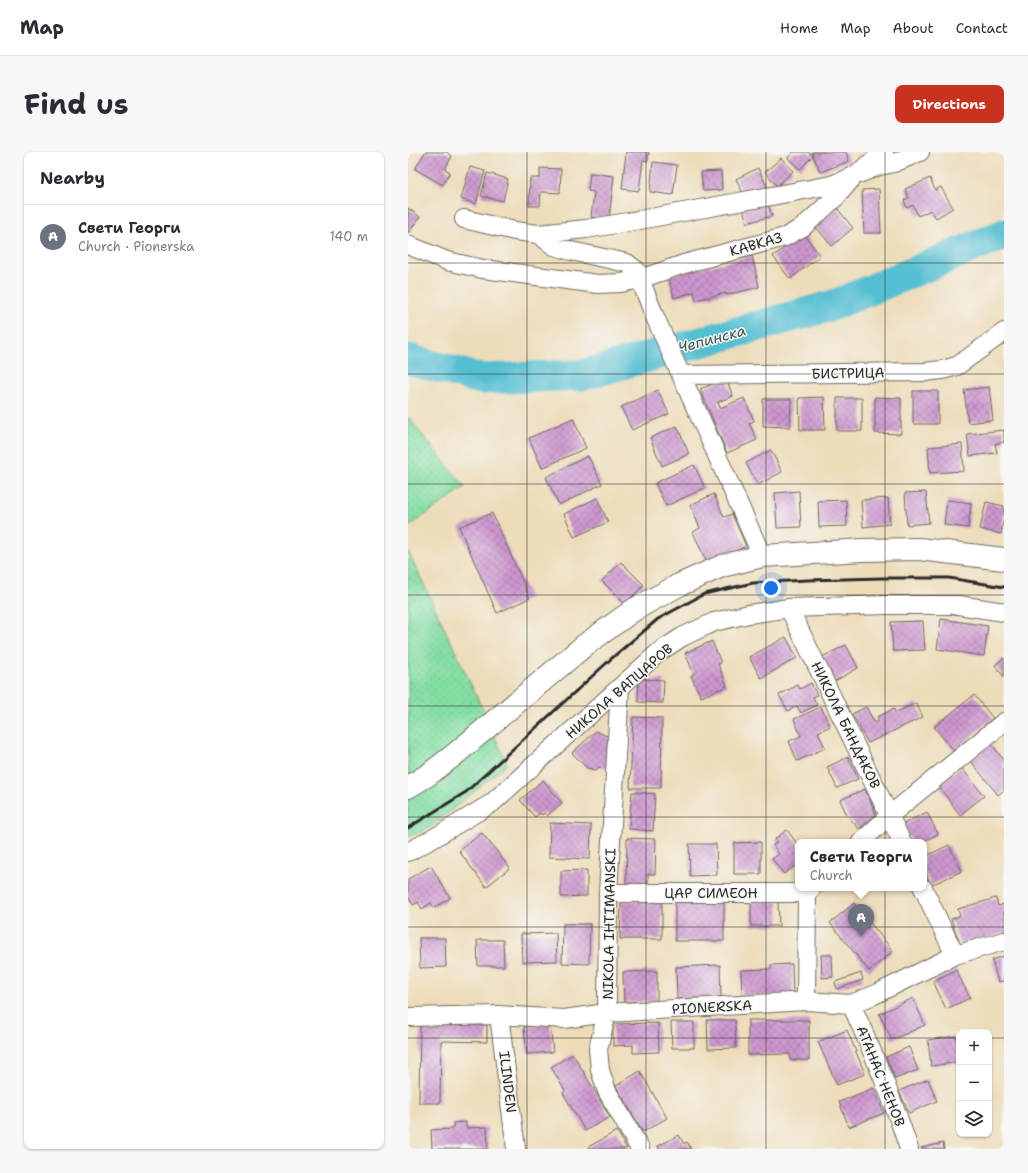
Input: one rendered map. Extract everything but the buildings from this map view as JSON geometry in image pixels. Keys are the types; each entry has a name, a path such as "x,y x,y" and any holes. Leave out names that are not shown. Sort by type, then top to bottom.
{"street":[{"path":"853,177 884,152"},
{"path":"464,219 515,231 538,234 586,229 777,196 831,185 879,166 894,163 920,152"},
{"name":"КАВКАЗ","path":"408,245 447,261 483,269 598,284 621,283 640,279 684,264 785,237 803,227 837,196 853,177"},
{"path":"538,234 554,246 572,252 627,263 636,270 680,373 762,556"},
{"name":"БИСТРИЦА","path":"680,373 918,372 942,370 956,366 1004,336"},
{"path":"408,787 428,775 454,755 585,645 635,609 679,585 722,566 762,556 856,550 919,549 1004,559"},
{"name":"НИКОЛА ВАПЦАРОВ","path":"408,852 492,803 659,652 682,637 714,622 749,614 789,608 887,605 958,605 1004,612"},
{"name":"НИКОЛА БАНДАКОВ","path":"789,608 900,839"},
{"name":"NIKOLA IHTIMANSKI","path":"620,688 608,893 607,1013 598,1049 600,1070 607,1091 640,1149"},
{"path":"864,839 889,816 1004,722"},
{"name":"ЦАР СИМЕОН","path":"608,893 795,890"},
{"path":"806,1001 809,891"},
{"path":"924,891 955,956"},
{"name":"PIONERSKA","path":"408,1017 499,1015 564,1020 607,1013 806,1001 851,1004 874,995 955,956 1004,941"},
{"name":"АТАНАС НЕНОВ","path":"851,1004 880,1068 898,1114 909,1149"},
{"name":"ILINDEN","path":"499,1015 516,1149"}],"green space":[{"path":"408,417 465,487 408,527"},
{"path":"408,551 507,764 431,827 408,837"}],"waterway":[{"name":"Чепинска","path":"408,359 481,379 583,375 834,305 1004,234"}],"railway":[{"path":"408,828 466,792 612,658 658,619 704,594 753,583 882,578 949,578 1004,587"}],"place":[{"name":"Свети Георги","path":"861,937"}]}
